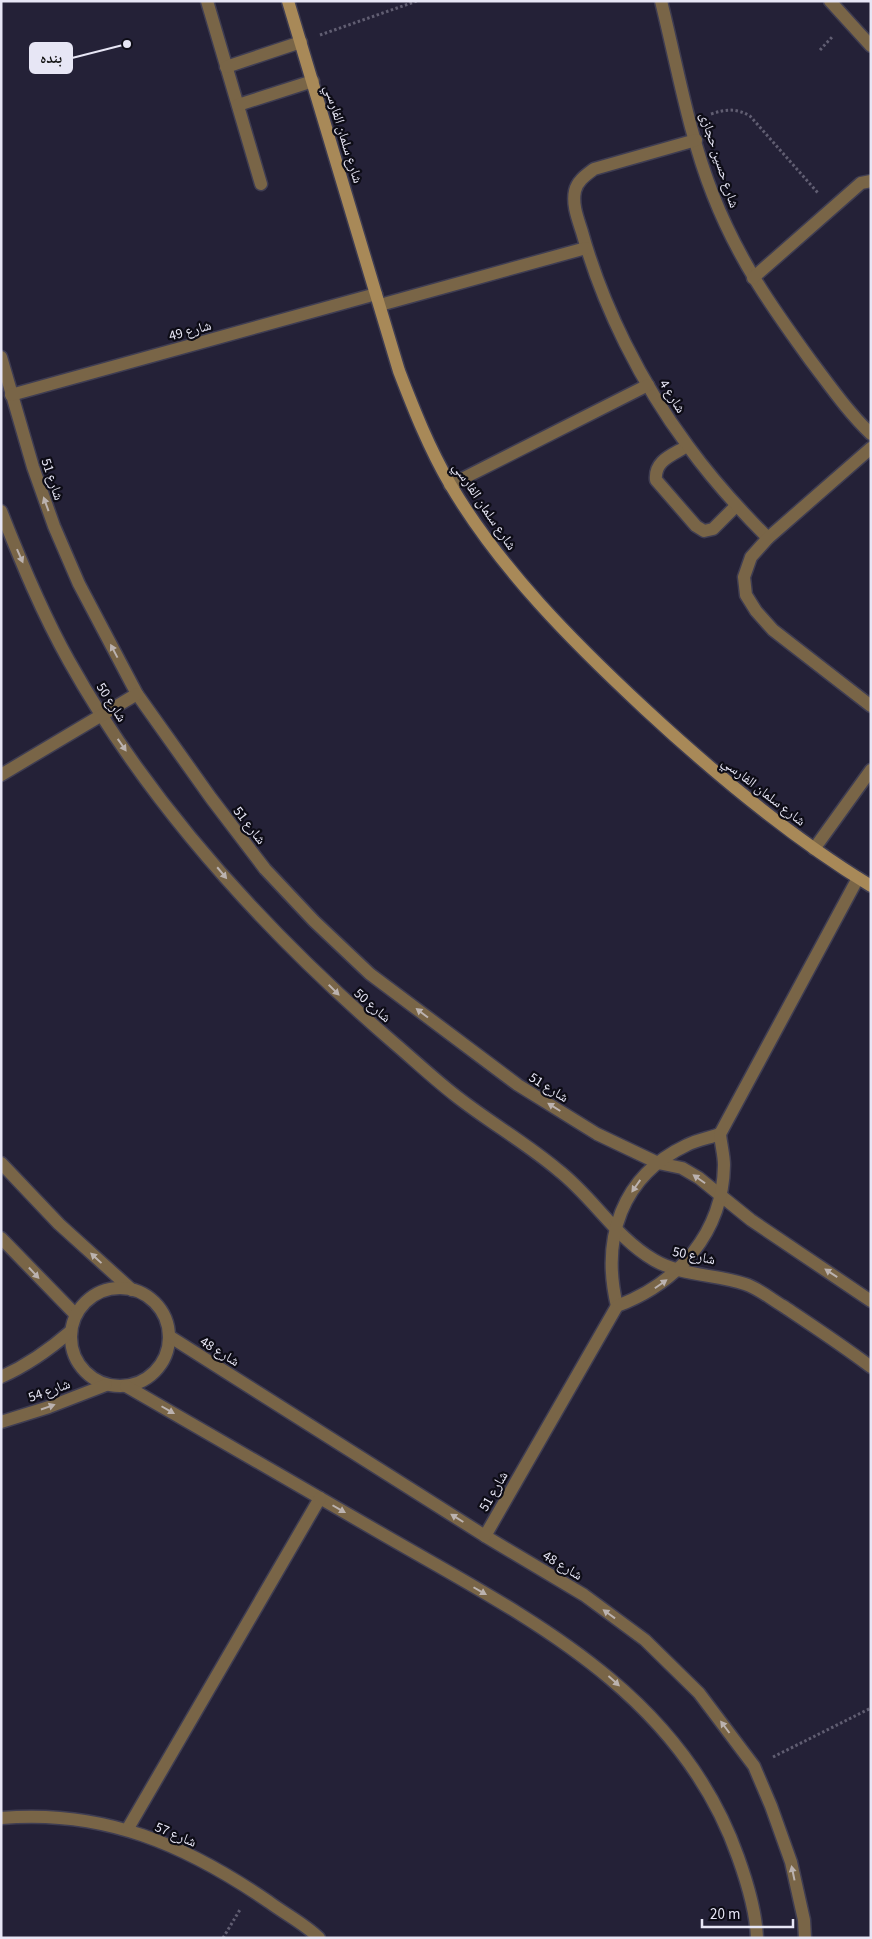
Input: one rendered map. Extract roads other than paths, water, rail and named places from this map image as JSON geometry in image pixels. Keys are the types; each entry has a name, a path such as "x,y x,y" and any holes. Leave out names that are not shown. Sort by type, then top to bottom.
{"street":[{"path":"207,1 261,184"},
{"name":"شارع سلمان الفارسي","path":"288,1 399,371 421,427 450,485 490,543 580,647 688,748 749,800 814,848 871,886"},
{"name":"شارع حسين حجازى","path":"662,1 696,140 712,194 734,246 762,294 838,397 871,434"},
{"path":"830,1 871,46"},
{"path":"226,67 301,42"},
{"path":"238,104 312,81"},
{"name":"شارع 4","path":"696,140 594,169 582,177 575,188 574,202 586,248 604,296 648,385 688,446 736,506 768,538"},
{"path":"753,278 860,183 871,181"},
{"path":"378,300 586,248"},
{"name":"شارع 49","path":"12,395 378,300"},
{"name":"شارع 51","path":"1,357 32,467 54,526 79,584 137,694 211,798 266,870 314,921 370,974 518,1085 597,1134 658,1163 682,1168 699,1178 751,1220 871,1301"},
{"path":"450,485 648,385"},
{"path":"688,446 658,464 655,471 656,480 696,526 704,531 713,529 736,506"},
{"path":"871,448 768,538 751,557 744,577 746,595 756,611 773,630 871,706"},
{"name":"شارع 50","path":"1,511 68,660 102,715 178,820 244,898 344,999 455,1096 576,1184 615,1229 656,1261 679,1270 716,1275 749,1285 835,1340 871,1367"},
{"path":"1,775 137,694"},
{"path":"814,848 871,770"},
{"path":"720,1134 687,1144 658,1163 639,1182 624,1204 615,1229 610,1255 611,1281 618,1306 640,1298 661,1285 679,1270 697,1248 711,1223 720,1196 724,1165 720,1134 858,878"},
{"path":"1,1163 60,1224 132,1290"},
{"path":"1,1238 76,1315"},
{"path":"119,1288 132,1290 146,1296 158,1307 166,1320 169,1336 167,1350 161,1364 152,1374 140,1382 126,1386 106,1385 91,1377 79,1364 72,1348 71,1331 76,1315 94,1296 119,1288"},
{"name":"شارع 51","path":"484,1536 618,1306"},
{"path":"1,1377 22,1368 48,1352 71,1331"},
{"name":"شارع 48","path":"169,1336 484,1536 584,1596 645,1640 699,1692 754,1766 791,1862 804,1920 805,1938"},
{"name":"شارع 54","path":"1,1422 49,1407 106,1385"},
{"path":"126,1386 556,1636 612,1678 662,1728 704,1784 729,1830 746,1880 757,1938"},
{"path":"127,1830 320,1498"},
{"name":"شارع 57","path":"1,1818 29,1815 74,1817 127,1830 202,1861 252,1891 319,1938"}],"place":[{"name":"بنده","path":"127,44"}]}
